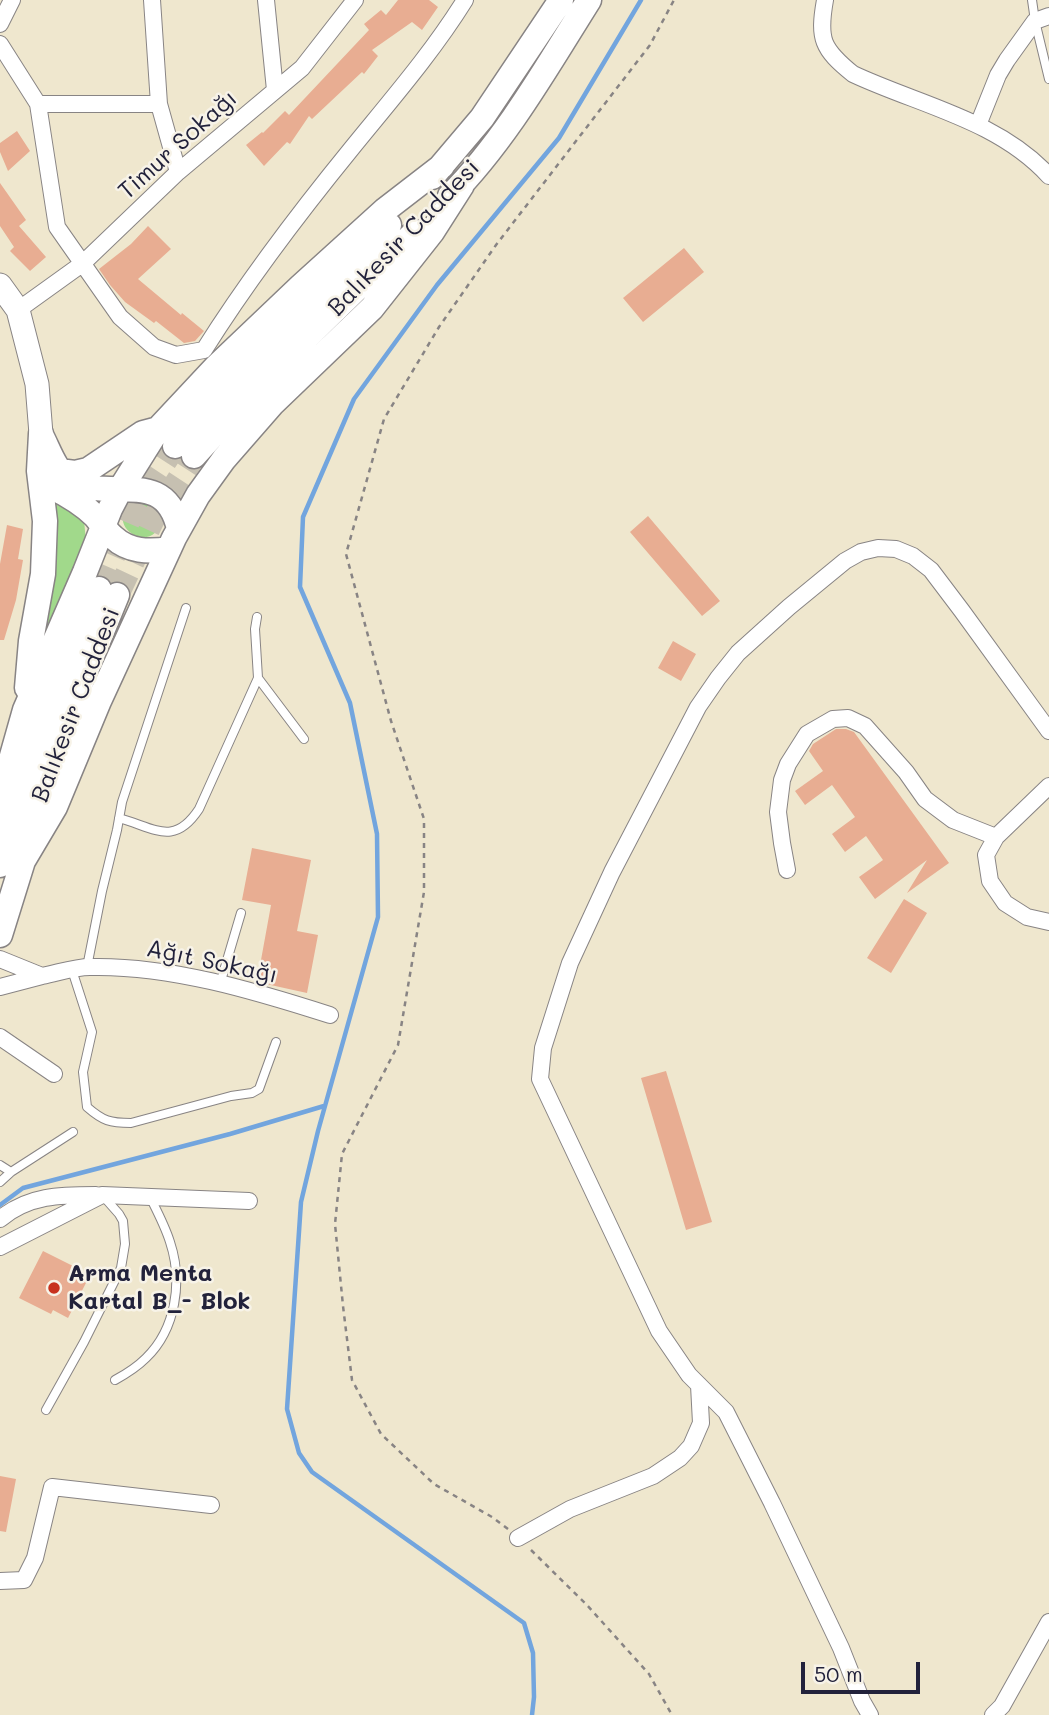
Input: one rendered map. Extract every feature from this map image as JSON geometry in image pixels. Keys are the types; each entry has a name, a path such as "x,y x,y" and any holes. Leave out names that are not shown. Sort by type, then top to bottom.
{"main road":[{"name":"Balıkesir Caddesi","path":"176,444 245,368 366,250 442,166 482,118 561,0"},
{"name":"Balıkesir Caddesi","path":"176,444 264,379 462,185 503,132 589,0"},
{"path":"7,857 55,807 99,701 174,539 198,495 224,459 272,404 372,308 432,232 462,185"},
{"path":"0,285 18,310 37,384 49,486 73,498 113,537 131,548 143,551 174,539"},
{"path":"49,471 75,473 88,470 143,433 176,444"},
{"path":"10,825 4,793 8,769 8,735 25,710 121,488 176,444"},
{"path":"49,471 90,488 121,488 155,494 162,498 174,514 174,539"},
{"path":"25,710 31,640 43,574 49,471"},
{"name":"Balıkesir Caddesi","path":"0,935 7,857 10,825 53,698 108,592 47,768 7,857"}],"street":[{"path":"0,24 12,0"},
{"path":"152,0 159,104 178,172"},
{"path":"266,0 275,90"},
{"name":"Timur Sokağı","path":"18,310 82,264 178,172 302,68 355,0"},
{"path":"0,44 38,104 57,228 120,317 154,347 176,355 204,350 227,313 292,225 415,71 465,0"},
{"path":"825,0 821,19 827,48 835,59 853,74 992,131 1023,152 1049,176"},
{"path":"978,125 998,75 1042,18"},
{"path":"38,104 159,104"},
{"path":"870,1715 841,1648 726,1412 689,1375 659,1331 540,1079 543,1048 570,963 612,872 698,707 738,653 845,561 861,552 878,548 896,549 913,556 931,570 1049,731"},
{"path":"787,870 778,812 782,780 788,764 807,734 832,719 848,718 865,726 906,772 925,799 953,820 996,837"},
{"path":"1049,786 996,837 986,855 990,881 1005,903 1027,917 1049,922"},
{"path":"0,959 42,976"},
{"name":"Ağıt Sokağı","path":"0,987 80,968 153,970 263,993 330,1015"},
{"path":"0,1037 54,1074"},
{"path":"0,1219 34,1200 59,1195 249,1201"},
{"path":"0,1247 102,1195"},
{"path":"518,1538 570,1509 653,1476 680,1458 691,1446 701,1423 699,1385"},
{"path":"0,1581 24,1580 28,1574 35,1558 52,1487 211,1505"},
{"path":"993,1715 1002,1706 1049,1622"}],"lane":[{"path":"1032,0 1042,18 1049,79"},
{"path":"186,608 122,803 102,891 80,968 92,1032 83,1072 87,1107 106,1121 131,1123 231,1096 252,1093 258,1089 276,1042"},
{"path":"119,818 172,833 193,819 258,678 257,617"},
{"path":"258,678 304,739"},
{"path":"220,984 241,913"},
{"path":"0,1182 11,1172 74,1132"},
{"path":"0,1165 11,1172"},
{"path":"46,1410 85,1342 121,1268 125,1244 123,1221 102,1195"},
{"path":"115,1381 137,1366 156,1347 173,1308 176,1283 173,1254 150,1197"}],"path":[{"path":"672,1715 649,1674 586,1604 518,1538 492,1517 434,1483 382,1434 352,1380 335,1224 342,1154 398,1045 424,892 424,819 391,720 346,554 384,419 439,327 504,235 650,45 674,0"}],"green space":[{"path":"50,500 84,520 86,542 43,639"},
{"path":"134,501 152,501 162,517 158,530 150,536 141,537 126,528 123,520 125,510"}],"building":[{"path":"398,0 429,0 438,7 422,30 412,22 372,50 378,56 364,74 362,72 312,119 309,116 290,144 287,142 264,166 246,145 263,133 285,111 289,115 369,30 364,24 381,10 386,15"},
{"path":"17,131 30,151 8,171 0,152 0,143"},
{"path":"0,183 26,220 19,226 46,257 30,271 10,251 14,247 0,226"},
{"path":"148,226 171,249 138,279 204,331 195,341 184,343 125,302 99,269 131,244"},
{"path":"684,248 704,272 643,322 623,298"},
{"path":"648,516 720,601 702,616 630,532"},
{"path":"7,525 23,529 18,559 23,560 16,600 4,640 0,640 0,564"},
{"path":"673,641 696,654 681,681 658,668"},
{"path":"836,729 854,732 949,863 907,893 927,860 875,899 859,877 883,860 866,836 845,852 832,834 855,817 832,785 805,805 795,791 823,771 809,751 813,744"},
{"path":"252,848 311,860 297,931 318,935 307,993 257,982 271,905 242,900"},
{"path":"904,899 927,913 891,973 867,958"},
{"path":"666,1071 712,1222 686,1230 641,1078"},
{"name":"Arma Menta Kartal B_- Blok","path":"43,1251 73,1266 73,1271 88,1279 68,1318 53,1310 51,1314 19,1298"},
{"path":"0,1476 16,1479 6,1532 0,1531"}],"waterway":[{"path":"532,1715 533,1653 524,1623 312,1472 299,1453 287,1409 301,1202 318,1131 378,917 377,834 350,703 300,587 303,517 354,399 437,285 559,138 641,0"},
{"path":"0,1205 23,1188 230,1134 324,1106"}],"tunnel":[{"path":"99,589 133,510 175,446"},
{"path":"117,595 152,521 194,456"}],"place":[{"name":"Arma Menta Kartal B_- Blok","path":"54,1288"}]}
